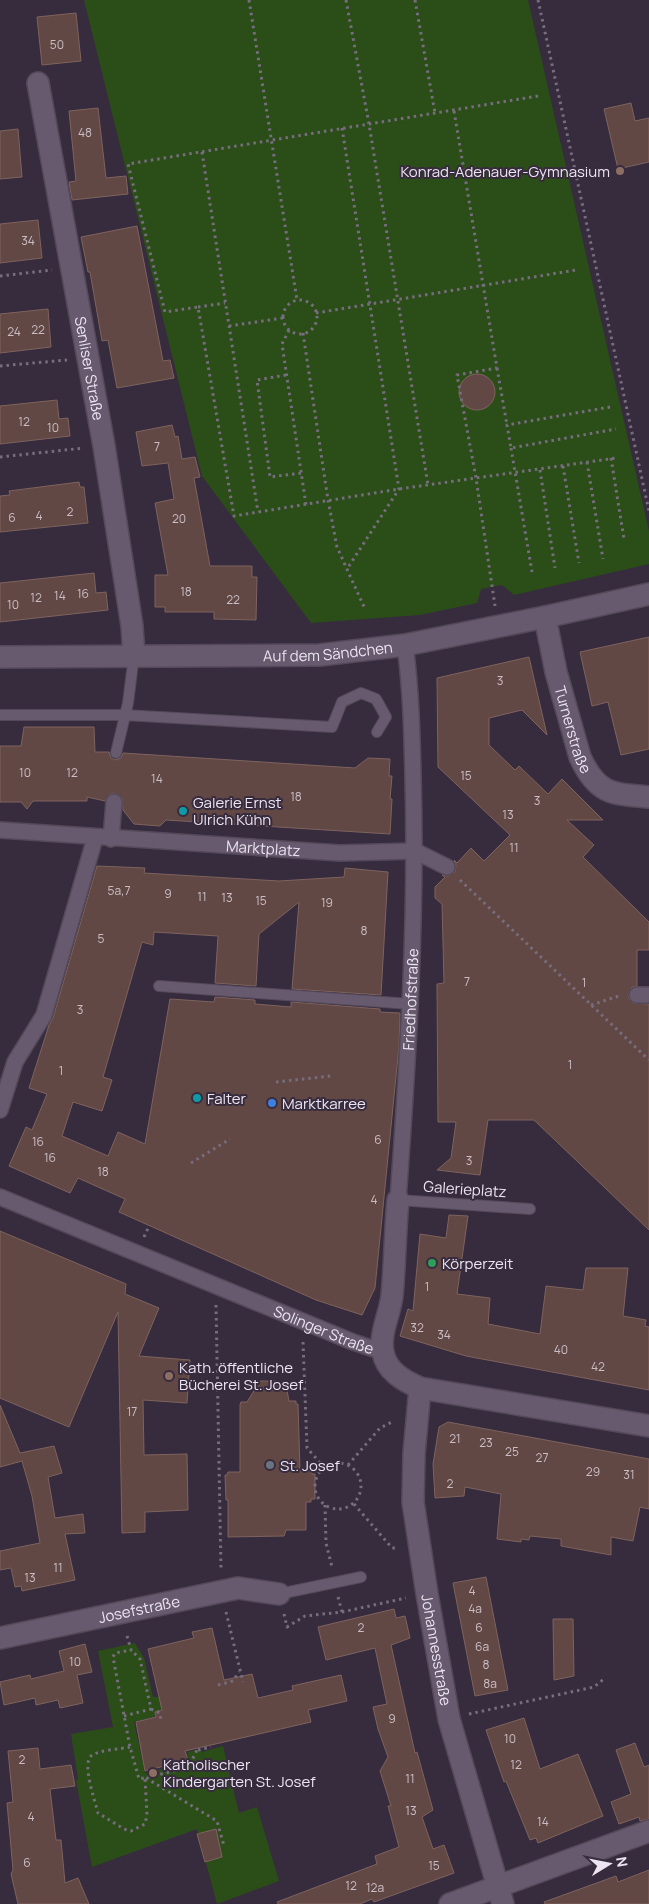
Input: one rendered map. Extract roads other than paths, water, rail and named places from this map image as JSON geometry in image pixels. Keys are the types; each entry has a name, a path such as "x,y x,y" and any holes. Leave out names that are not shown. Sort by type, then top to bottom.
{"street":[{"name":"Senliser Straße","path":"38,83 104,446 132,626 134,655"},
{"name":"Auf dem Sändchen","path":"0,657 311,655 406,645 649,594"},
{"name":"Turnerstraße","path":"545,617 556,672 580,757 586,770 595,782 615,794 649,797"},
{"name":"Friedhofstraße","path":"383,1352 383,1337 392,1295 411,1004 415,851 410,700 406,645"},
{"path":"111,839 114,802"},
{"name":"Marktplatz","path":"0,830 95,838 340,853 415,851"},
{"path":"0,1110 15,1062 44,1015 95,838"},
{"path":"415,851 447,867"},
{"name":"Solinger Straße","path":"0,1197 353,1342 383,1352 388,1365 396,1374 420,1388 649,1426"},
{"name":"Johannesstraße","path":"420,1388 414,1454 413,1502 427,1594 449,1719 500,1896"},
{"name":"Josefstraße","path":"0,1638 238,1588 279,1594"},
{"path":"450,1904 500,1896 649,1831"}],"lane":[{"path":"116,753 130,686 134,655"},
{"path":"0,715 124,716 332,727 342,702 360,693 376,699 386,717 377,732"},
{"path":"159,986 411,1004"},
{"name":"Galerieplatz","path":"398,1200 530,1209"},
{"path":"279,1594 361,1577"}],"place":[{"name":"Konrad-Adenauer-Gymnasium","path":"620,171"},
{"name":"Galerie Ernst Ulrich Kühn","path":"183,811"},
{"name":"Falter","path":"197,1098"},
{"name":"Marktkarree","path":"272,1103"},
{"name":"Körperzeit","path":"432,1263"},
{"name":"Kath. öffentliche Bücherei St. Josef","path":"169,1376"},
{"name":"St. Josef","path":"270,1465"},
{"name":"Katholischer Kindergarten St. Josef","path":"153,1773"}]}
